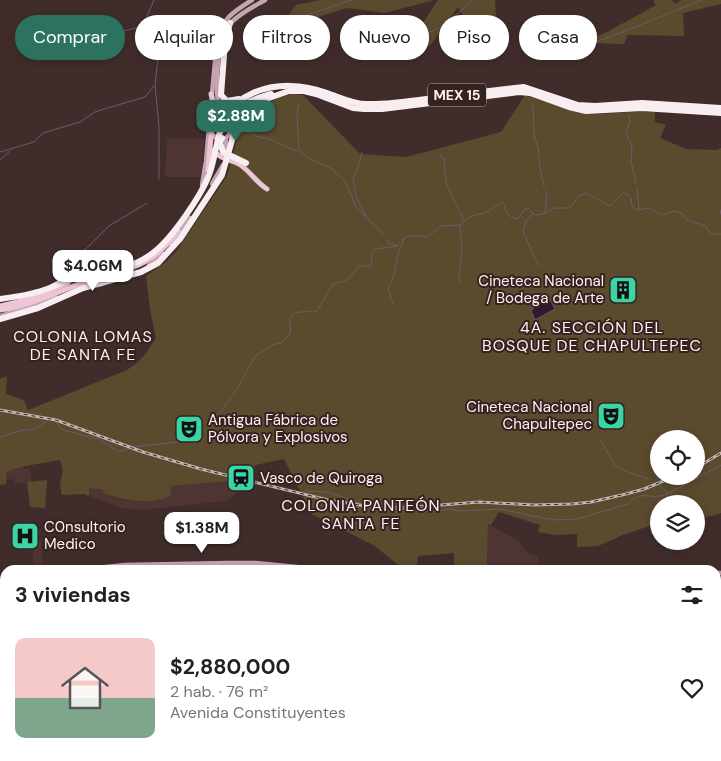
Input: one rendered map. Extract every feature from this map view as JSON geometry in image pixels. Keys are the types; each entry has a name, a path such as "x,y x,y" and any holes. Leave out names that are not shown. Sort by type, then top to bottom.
{"highway":[{"path":"212,131 222,95 221,83 224,60"},
{"name":"MEX 15","path":"82,278 129,266 154,253 164,243 208,176 224,119 231,108 237,100 266,88 281,86 316,89 364,104 379,104 502,88 524,87 586,106 642,103 721,108"},
{"name":"MEX 15","path":"0,317 38,308 83,288 134,275 158,262 180,239 231,162 234,135 241,118 259,104 284,92 296,90 310,92 353,108 364,109 382,109 519,92 530,93 586,111 642,108 721,113"},
{"path":"246,163 231,162 223,152 220,143 228,120 235,111 250,102 268,94 284,92"},
{"path":"219,103 237,100"},
{"path":"219,103 237,100"},
{"path":"213,157 223,152"},
{"path":"0,300 32,293 66,281 82,278"}],"main road":[{"path":"201,189 206,160 217,40 223,22 235,11 252,0"},
{"path":"233,21 263,1"},
{"path":"212,94 219,103"},
{"path":"212,131 218,140 225,139 229,135 233,123 250,102"},
{"path":"0,308 31,303 78,283 141,264 158,254 176,233 205,190 212,131"},
{"path":"225,133 231,162"},
{"path":"227,141 231,162"},
{"path":"0,317 34,305 72,288 140,269 161,256 180,233 218,175 226,153 227,141"},
{"path":"212,142 218,155 237,163 267,189"},
{"name":"MEX 15","path":"0,308 34,298 82,278"},
{"path":"125,565 237,563 277,565"}],"shaded area":[{"path":"320,0 434,0 385,13 347,8 325,15 289,15 296,5"},
{"path":"438,0 495,0 496,15 463,15 458,7 452,15 439,15 439,33 430,46 428,15"},
{"path":"672,0 675,4 681,0 721,0 721,4 683,13 684,36 628,35 624,44 597,43 597,36 656,5 653,1"},
{"path":"292,94 303,95 360,154 406,157 501,132 525,95 581,113 655,112 655,122 666,125 660,138 686,149 717,150 721,148 721,513 705,517 705,495 650,495 650,526 598,546 577,547 577,534 556,535 538,532 540,525 499,512 491,525 488,524 487,565 454,565 454,553 418,556 416,565 398,565 375,546 312,514 284,459 255,465 255,469 241,471 229,467 230,481 171,486 170,496 154,501 128,500 103,493 103,490 89,488 89,496 84,494 62,495 60,485 63,469 60,460 25,466 6,472 6,484 0,485 0,379 7,376 6,394 24,400 28,410 127,370 137,363 156,338 146,276 166,262 176,252 227,176 240,129 248,115 278,98"},
{"path":"167,138 204,139 202,177 165,177"},
{"path":"551,301 555,309 535,320 531,311 539,302"},
{"path":"0,438 26,465 9,471 24,467 24,469 30,468 32,482 15,484 14,479 0,478"},
{"path":"47,480 45,508 30,507 27,482"},
{"path":"230,481 245,486 227,501 142,510 122,508 89,496 89,488 97,488 124,500 151,500 171,486"},
{"path":"488,524 517,540 528,553 538,557 538,565 487,565"},
{"path":"41,540 43,565 33,565 33,541"}],"waterway":[{"path":"154,0 147,16 147,23 159,48 155,85 159,127 159,179"},
{"path":"307,15 351,0"},
{"path":"429,32 438,29 471,0"},
{"path":"597,41 702,0"},
{"path":"125,31 135,28"},
{"path":"0,152 34,142 43,133 80,122 95,112 145,97 154,86"},
{"path":"299,103 297,114 299,149"},
{"path":"533,103 534,135 544,186"},
{"path":"628,115 630,120 626,134 632,146 631,161 636,183"},
{"path":"250,132 294,150 299,150 310,159 331,168 345,181 357,209 383,235"},
{"path":"0,160 10,151"},
{"path":"362,152 353,178 356,196 367,218"},
{"path":"439,153 444,159 446,183 458,208"},
{"path":"637,188 639,209"},
{"path":"545,191 547,196 545,212"},
{"path":"216,418 237,389 255,356 272,345 282,342 290,334 290,318 292,315 298,312 317,311 333,284 346,281 359,266 371,266 372,255 375,249 397,246 410,236 427,237 441,226 460,225 469,217 487,212 502,202 508,214 518,219 525,209 529,208 533,214 539,215 554,208 570,208 579,196 586,193 610,206 622,194 628,194 631,198 632,206 637,210 649,208 661,215 675,211 683,214 687,220 705,226 711,234 721,234"},
{"path":"58,268 86,249 109,226 147,203"},
{"path":"720,210 721,214"},
{"path":"460,212 464,220"},
{"path":"532,214 526,221 523,232 539,266"},
{"path":"460,225 462,242 460,284"},
{"path":"385,239 397,246"},
{"path":"393,304 388,288 394,276 403,239"},
{"path":"0,437 19,431 35,429 49,419 54,420 63,430 98,439 119,452 132,447 195,440"},
{"path":"601,441 614,464 620,469 648,479"},
{"path":"307,491 327,492 380,510 400,512 449,509 459,511 500,509 557,520 577,519 628,504 637,497 665,495 721,465"},
{"path":"660,486 668,493"}],"tunnel":[{"path":"220,112 225,133"}],"railway":[{"path":"0,410 56,420 143,452 201,469 328,500 378,508 404,508 479,502 534,505 572,504 626,494 654,485"},
{"path":"705,463 721,453"}],"place":[{"name":"Cineteca Nacional / Bodega de Arte","path":"623,290"},
{"name":"Cineteca Nacional Chapultepec","path":"611,416"},
{"name":"Antigua Fábrica de Pólvora y Explosivos","path":"189,429"},
{"name":"Vasco de Quiroga","path":"241,478"},
{"name":"C0nsultorio Medico","path":"25,536"}],"district":[{"name":"4A. SECCIÓN DEL BOSQUE DE CHAPULTEPEC","path":"592,336"},
{"name":"COLONIA LOMAS DE SANTA FE","path":"83,345"},
{"name":"COLONIA PANTEÓN SANTA FE","path":"361,514"}]}
